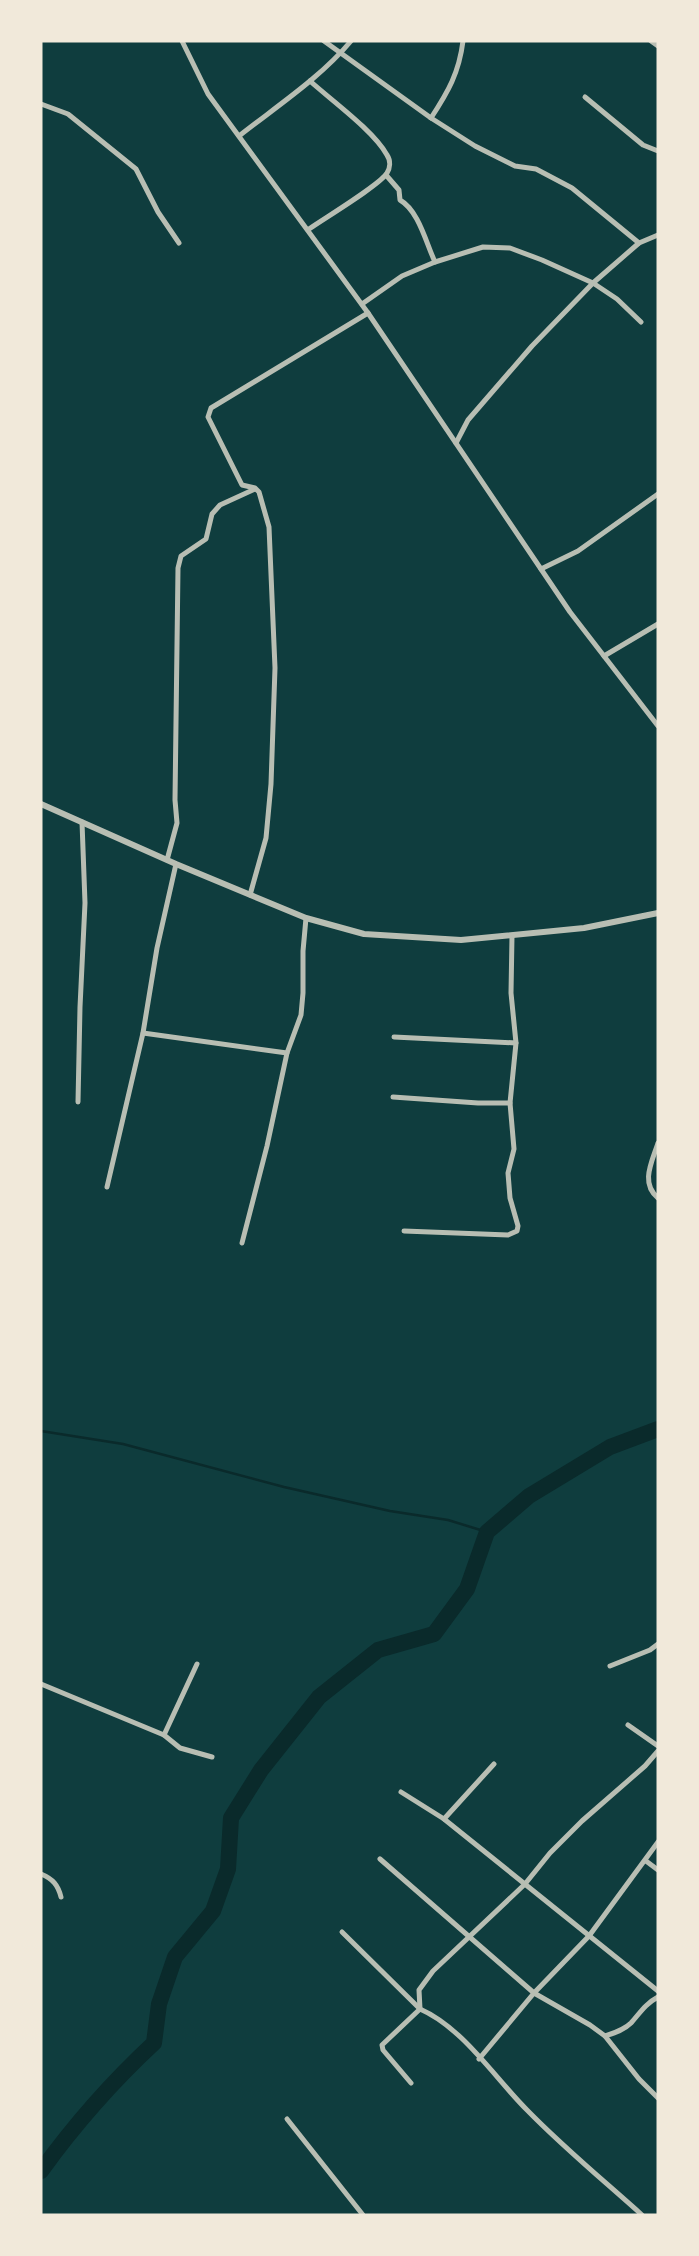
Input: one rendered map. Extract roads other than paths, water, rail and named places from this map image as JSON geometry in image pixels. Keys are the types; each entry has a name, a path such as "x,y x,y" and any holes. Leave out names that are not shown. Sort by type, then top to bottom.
{"street":[{"path":"182,41 208,94 362,304 570,612 658,726"},
{"path":"324,41 340,55 430,118 499,159 515,166 536,169 572,188 639,243"},
{"path":"239,136 310,81 340,55 352,41"},
{"path":"430,118 450,88 460,62 462,41"},
{"path":"651,41 658,46"},
{"path":"308,229 386,175 390,164 388,155 358,122 310,81"},
{"path":"585,97 643,145 658,151"},
{"path":"41,104 68,114 136,169 158,212 179,243"},
{"path":"386,175 398,190 400,200 407,204 413,212 435,262"},
{"path":"456,443 468,420 494,388 593,283 639,243 658,235"},
{"path":"362,304 402,276 435,262 483,247 510,248 593,283 617,299 641,322"},
{"path":"250,895 266,838 271,784 275,668 269,527 258,492 255,488 242,485 208,417 211,408 368,313"},
{"path":"167,860 177,823 175,800 178,568 181,556 206,539 212,514 220,505 255,488"},
{"path":"541,569 578,552 658,494"},
{"path":"604,656 658,624"},
{"path":"41,804 176,864 306,918 343,929 382,936 460,940 512,936 584,928 658,913"},
{"path":"78,1102 85,903 82,822"},
{"path":"107,1187 142,1033 157,948 176,864"},
{"path":"242,1243 267,1146 287,1053 301,1015 304,993 302,975 306,918"},
{"path":"404,1231 508,1235 517,1231 518,1226 510,1198 509,1182 514,1138 510,1103 516,1044 511,993 512,936"},
{"path":"142,1033 287,1053"},
{"path":"394,1037 516,1044"},
{"path":"393,1096 478,1103 510,1103"},
{"path":"658,1143 648,1172 651,1192 658,1198"},
{"path":"610,1666 650,1650 658,1644"},
{"path":"164,1735 197,1664"},
{"path":"41,1684 164,1735 180,1748 212,1757"},
{"path":"628,1725 658,1746"},
{"path":"410,2083 382,2050 382,2045 420,2009 419,1990 433,1971 525,1884 550,1853 582,1821 645,1766 658,1751"},
{"path":"444,1819 494,1764"},
{"path":"401,1792 444,1819 658,1991"},
{"path":"479,2059 534,1993 589,1936 646,1861 658,1842"},
{"path":"380,1859 471,1936 534,1993 590,2025 605,2036 639,2079 658,2098"},
{"path":"646,1861 658,1870"},
{"path":"41,1874 50,1878 58,1887 61,1897"},
{"path":"342,1932 420,2009 433,2015 454,2031 526,2110 642,2215"},
{"path":"605,2036 623,2029 632,2022 647,2003 658,1998"},
{"path":"287,2119 363,2215"}],"waterway":[{"path":"41,2171 94,2104 154,2043 159,2004 175,1957 213,1911 228,1869 231,1818 261,1770 319,1697 378,1650 434,1634 467,1589 487,1532 529,1496 610,1447 658,1429"},
{"path":"41,1431 123,1444 284,1487 390,1511 448,1520 487,1532"}]}
